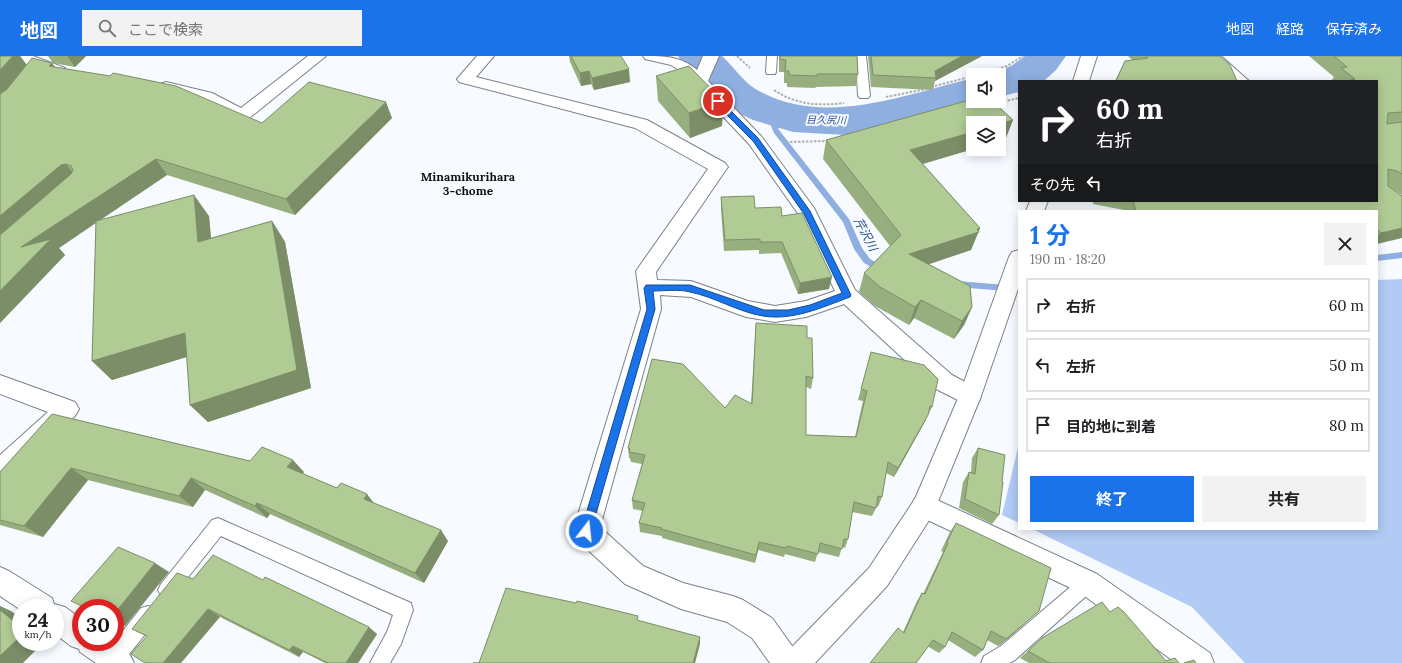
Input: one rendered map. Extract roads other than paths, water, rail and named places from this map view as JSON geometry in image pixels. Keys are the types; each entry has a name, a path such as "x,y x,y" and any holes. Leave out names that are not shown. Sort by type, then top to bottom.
{"street":[{"path":"12,56 30,60 53,70 75,73"},
{"path":"149,84 206,96 242,115 318,56"},
{"path":"485,56 465,79 641,124 719,167 646,270 651,309 586,531 634,575 681,596 733,610 762,628 787,663"},
{"path":"651,56 676,62 701,78 755,140 807,213 847,295 944,382 970,396"},
{"path":"701,78 711,56"},
{"path":"1081,80 1089,56"},
{"path":"1211,56 1241,80"},
{"path":"796,663 878,577 924,506 970,396 1018,260"},
{"path":"649,288 690,288 736,305 764,313 788,313 811,308 847,295"},
{"path":"0,384 67,409 0,471"},
{"path":"924,506 1088,583 1200,663"},
{"path":"0,580 28,599"},
{"path":"103,651 117,661"}],"lane":[{"path":"771,72 772,56"},
{"path":"861,56 864,96"},
{"path":"117,661 218,526 404,610 394,637 380,663"},
{"path":"991,663 1011,658 1088,583"}],"waterway":[{"name":"目久尻川","path":"698,56 716,72 738,97 768,111 793,119 845,121 871,117 966,93"},
{"name":"目久尻川","path":"1006,83 1032,71 1046,56"},
{"name":"芹沢川","path":"768,111 776,131 846,221 858,249 867,261 883,270"},
{"name":"芹沢川","path":"1378,258 1402,255"},
{"name":"芹沢川","path":"957,284 1018,289"}],"district":[{"name":"Minamikurihara 3-chome","path":"468,183"}]}
